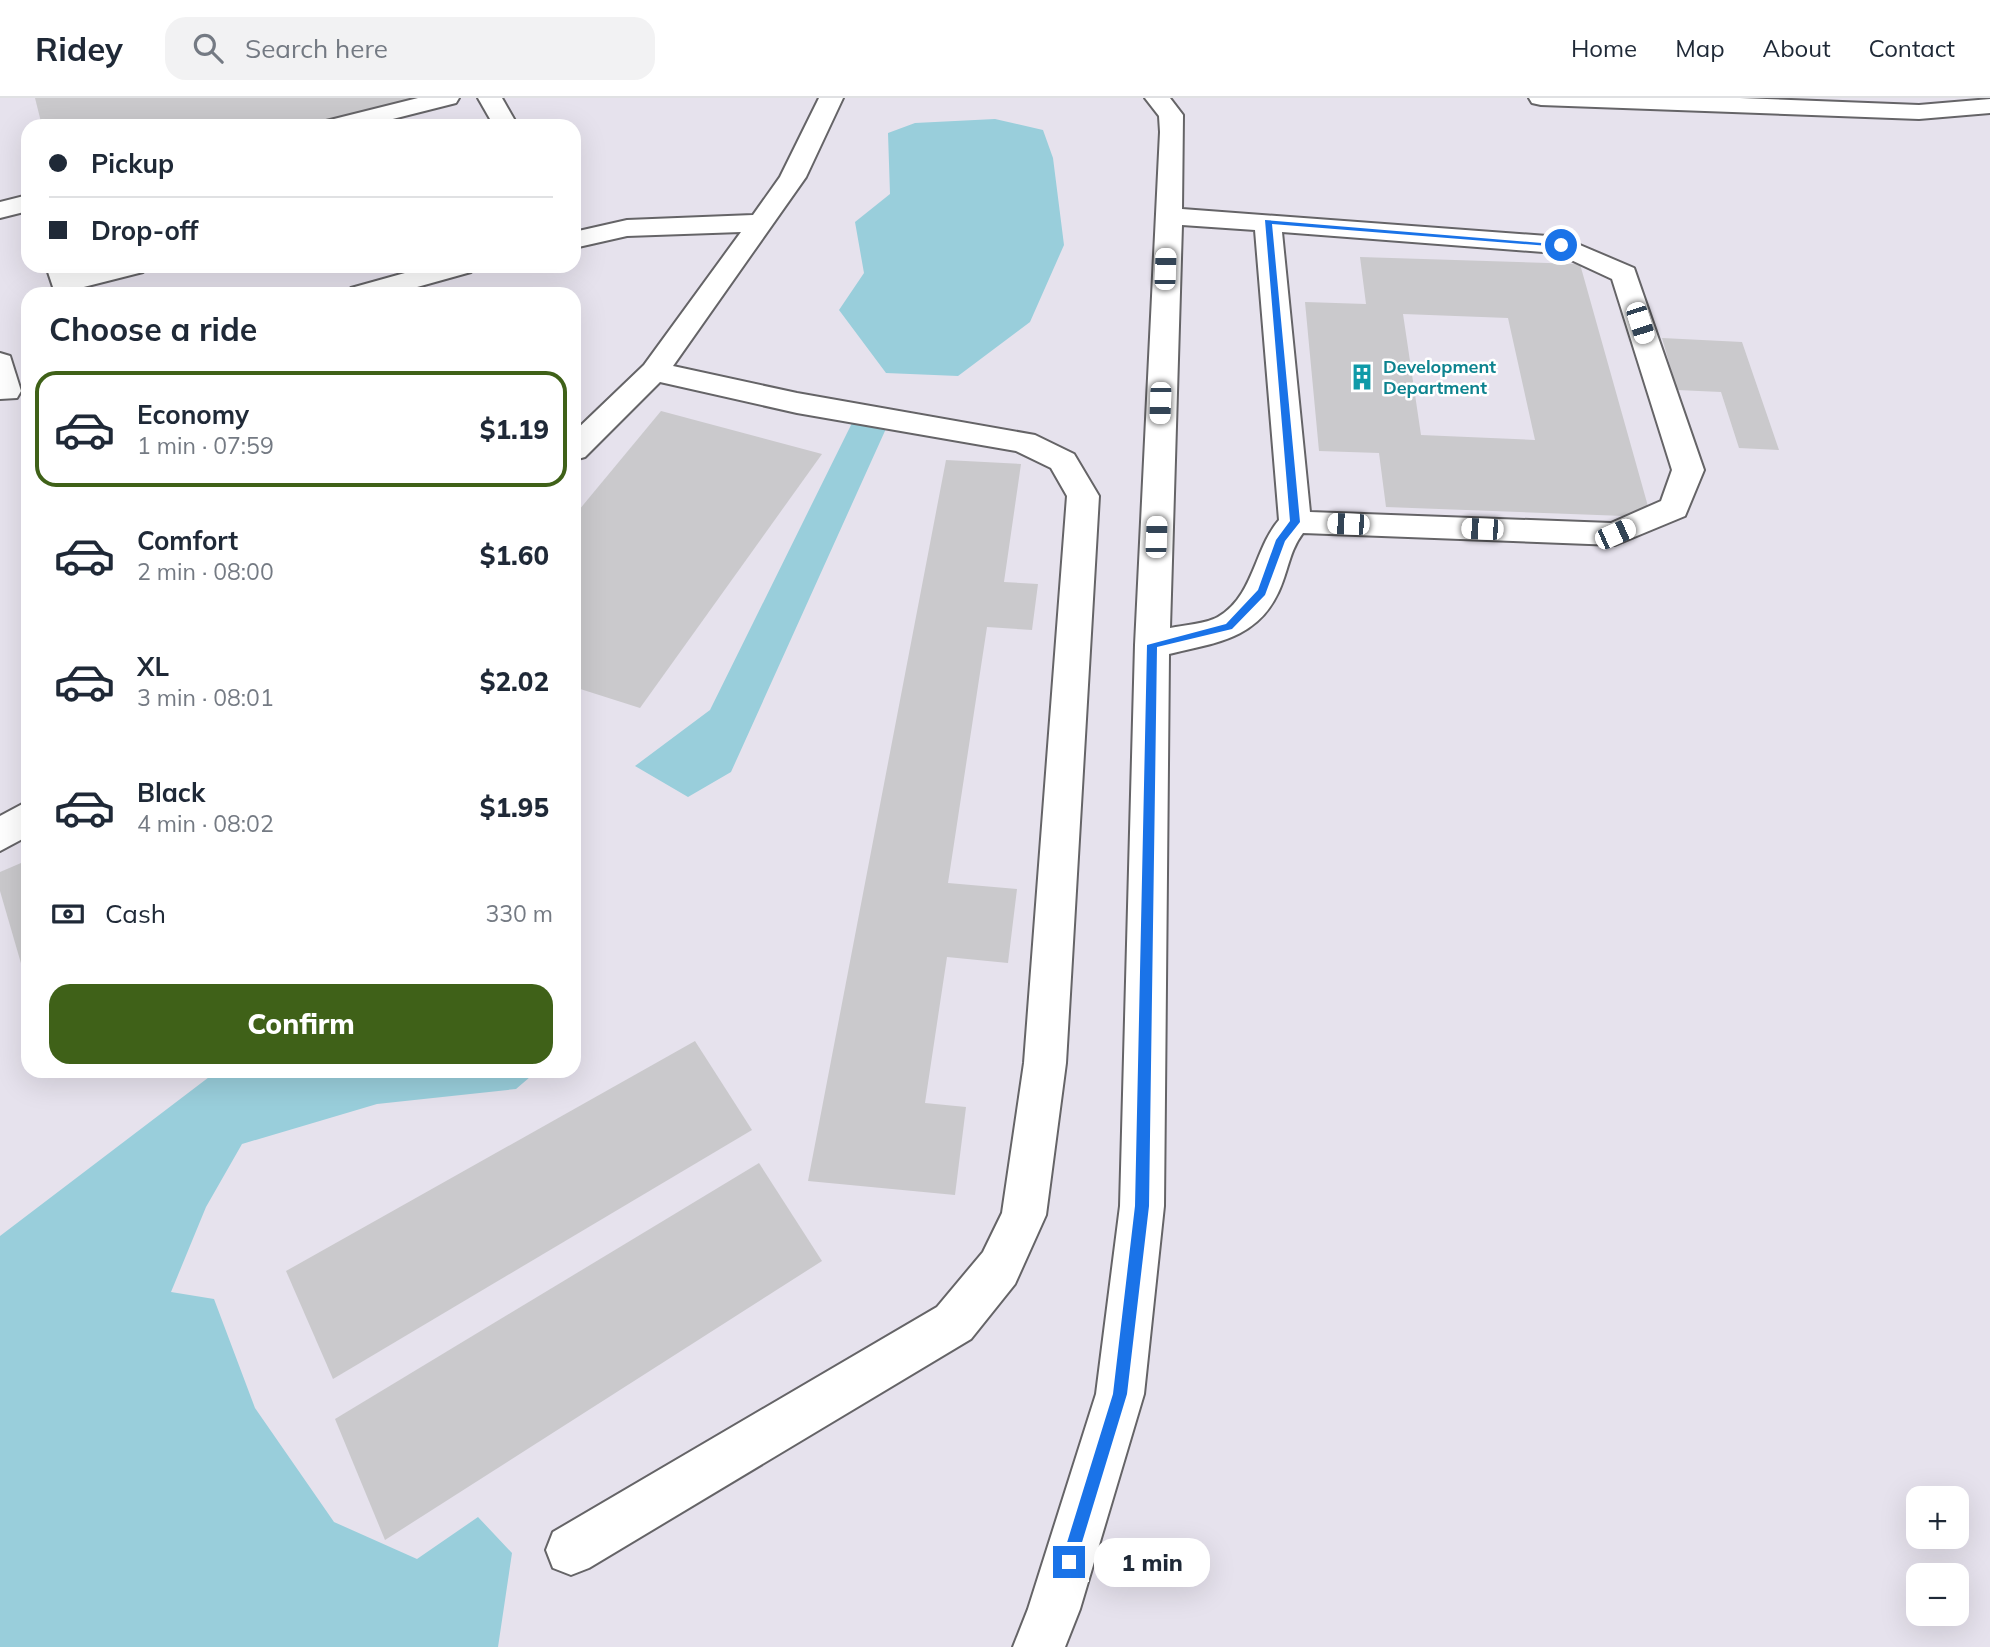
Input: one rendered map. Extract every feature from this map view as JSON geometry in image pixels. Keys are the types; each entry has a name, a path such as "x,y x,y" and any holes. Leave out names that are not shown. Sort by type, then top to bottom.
{"street":[{"path":"363,119 447,98"},
{"path":"490,98 499,119"},
{"path":"581,443 654,371 793,177 831,98"},
{"path":"1039,1647 1054,1609 1120,1394 1142,1206 1152,645 1172,124 1171,116 1157,98"},
{"path":"1541,98 1990,106"},
{"path":"0,210 21,205"},
{"path":"1167,216 1561,245 1624,274 1688,470 1674,508 1615,534 1295,522"},
{"path":"1152,645 1229,627 1262,592 1280,540 1295,522 1268,222"},
{"path":"581,238 627,228 761,223"},
{"path":"62,273 64,284 106,273"},
{"path":"386,287 436,273"},
{"path":"0,362 11,390"},
{"path":"571,1550 954,1323 999,1268 1024,1215 1045,1063 1065,808 1083,496 1063,461 1024,442 797,403 654,371"},
{"path":"0,836 21,821"}],"shaded area":[{"path":"0,98 1990,98 1990,1647 0,1647"}],"water":[{"path":"995,119 1043,130 1053,158 1064,245 1030,322 958,376 886,373 839,310 864,273 855,222 890,194 888,133 915,123"},
{"path":"866,415 889,422 731,772 688,797 635,766 710,710 852,423"},
{"path":"208,1078 529,1078 516,1089 377,1104 242,1144 206,1207 171,1292 214,1299 255,1408 334,1522 417,1559 478,1517 512,1553 498,1647 0,1647 0,1236"}],"building":[{"path":"35,98 433,98 350,119 40,119"},
{"name":"Development Department","path":"1360,257 1580,264 1651,517 1386,507 1379,453 1319,451 1305,302 1366,304","holes":["1403,314 1508,318 1535,440 1421,435"]},
{"path":"1662,338 1742,342 1779,450 1739,448 1721,392 1677,390"},
{"path":"661,411 822,454 640,708 581,689 581,508"},
{"path":"946,460 1021,464 1004,582 1038,584 1032,630 987,627 948,883 1017,889 1008,963 947,957 925,1103 966,1107 955,1195 808,1181"},
{"path":"21,863 21,963 0,891 0,872"},
{"path":"695,1041 752,1130 333,1379 286,1271"},
{"path":"759,1163 822,1261 385,1540 335,1419"}],"place":[{"name":"Development Department","path":"1362,377"}],"route":[{"path":"1069,1562 1120,1394 1142,1206 1152,645 1229,627 1262,592 1280,540 1295,522 1268,222 1561,245"}]}
